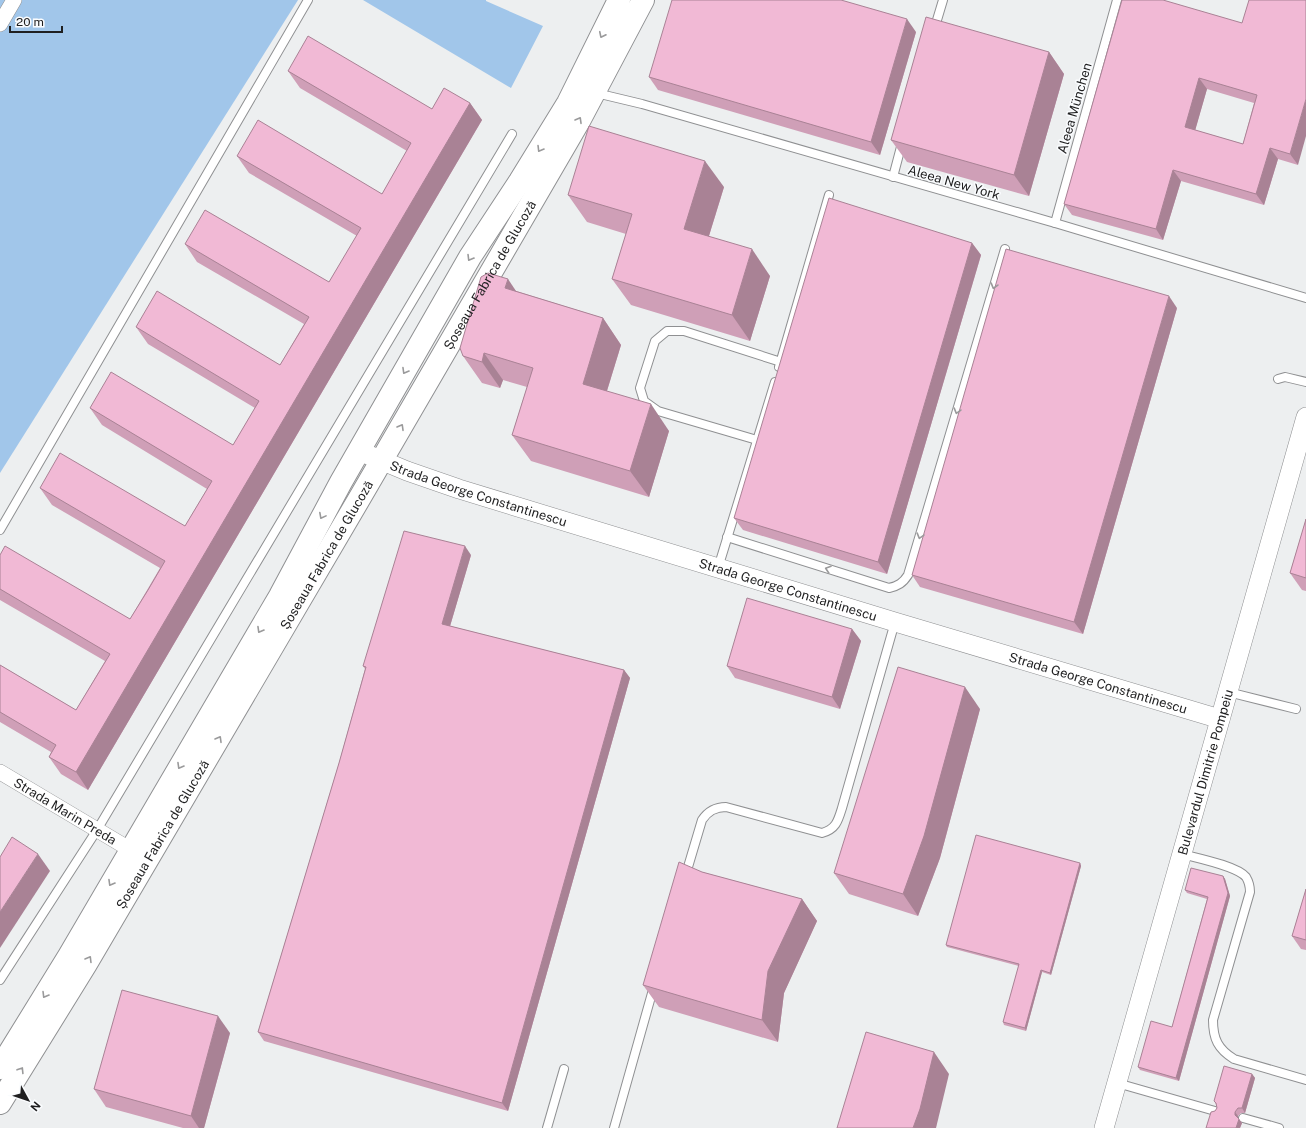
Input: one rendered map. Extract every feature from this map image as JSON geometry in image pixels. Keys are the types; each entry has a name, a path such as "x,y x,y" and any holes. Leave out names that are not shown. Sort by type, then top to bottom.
{"main road":[{"name":"Șoseaua Fabrica de Glucoză","path":"0,1068 69,956 280,596 358,450 470,257 520,181 568,103 619,0"},
{"name":"Șoseaua Fabrica de Glucoză","path":"0,1103 119,910 382,460 595,92 643,0"}],"street":[{"path":"0,24 14,0"},
{"name":"Bulevardul Dimitrie Pompeiu","path":"1104,1128 1306,417"},
{"name":"Strada George Constantinescu","path":"358,450 420,476 459,489 1220,720"},
{"name":"Strada Marin Preda","path":"0,772 131,850"}],"lane":[{"path":"1,525 308,0"},
{"path":"932,39 943,0"},
{"name":"Aleea München","path":"1055,223 1117,0"},
{"name":"Aleea New York","path":"595,92 642,104 1055,223 1306,298"},
{"path":"0,980 97,830 512,134"},
{"path":"893,177 904,139"},
{"path":"718,568 781,362 829,195"},
{"path":"727,537 889,588 901,584 905,580 908,575 1004,249"},
{"path":"757,440 658,411 644,402 640,388 655,341 667,330 684,331 781,362"},
{"path":"1281,375 1306,382"},
{"path":"682,888 702,820 705,815 714,808 726,807 822,833 829,831 834,826 842,808 894,622"},
{"path":"1228,692 1296,709"},
{"path":"1182,854 1235,870 1245,876 1250,885 1250,892 1213,1020 1213,1030 1220,1047 1225,1054 1234,1059 1306,1080"},
{"path":"614,1128 656,978"},
{"path":"547,1128 564,1069"},
{"path":"1117,1083 1215,1111"},
{"path":"1243,1118 1279,1128"}],"shaded area":[{"path":"0,0 298,0 0,473"},
{"path":"363,0 486,0 543,26 511,88"}],"building":[{"path":"672,0 841,0 907,19 871,142 649,77"},
{"path":"1122,0 1163,0 1242,23 1249,0 1306,0 1306,99 1290,154 1270,148 1256,194 1173,170 1156,229 1064,204","holes":["1199,78 1257,95 1243,144 1185,127"]},
{"path":"926,17 1049,52 1014,175 891,140"},
{"path":"308,36 432,109 444,88 470,103 76,772 49,757 56,745 0,712 0,665 76,710 110,654 0,589 0,555 5,546 130,619 148,590 165,561 40,488 60,453 185,526 212,481 90,408 111,372 233,445 259,401 136,327 157,291 280,365 309,317 185,244 205,210 329,282 361,228 237,156 258,120 382,194 411,143 288,71"},
{"path":"589,126 705,161 684,229 752,249 732,315 612,279 632,214 568,195"},
{"path":"829,198 972,243 878,562 734,518"},
{"path":"1006,249 1169,296 1074,622 912,575"},
{"path":"488,273 508,279 505,288 603,318 583,384 651,404 630,471 512,435 533,368 484,353 482,362 463,356 460,348 481,277"},
{"path":"1306,519 1306,578 1290,573"},
{"path":"404,531 465,546 442,624 624,670 502,1103 258,1032 339,763 366,667 363,666"},
{"path":"747,598 852,629 832,697 727,666"},
{"path":"898,667 965,687 924,836 903,894 834,873"},
{"path":"976,835 1080,863 1050,973 1041,970 1025,1028 1003,1022 1019,964 946,945"},
{"path":"12,837 38,854 0,912 0,857"},
{"path":"679,862 702,872 802,899 768,971 762,1020 643,985"},
{"path":"1191,868 1223,876 1228,893 1176,1078 1138,1067 1151,1021 1172,1027 1208,897 1185,890"},
{"path":"1306,889 1306,940 1292,936"},
{"path":"122,990 218,1016 191,1116 94,1089"},
{"path":"866,1032 934,1052 920,1109 913,1128 837,1128"},
{"path":"1224,1066 1252,1074 1242,1108 1238,1108 1235,1112 1235,1115 1239,1119 1236,1128 1206,1128 1211,1112 1215,1111 1217,1108 1214,1101"}]}
